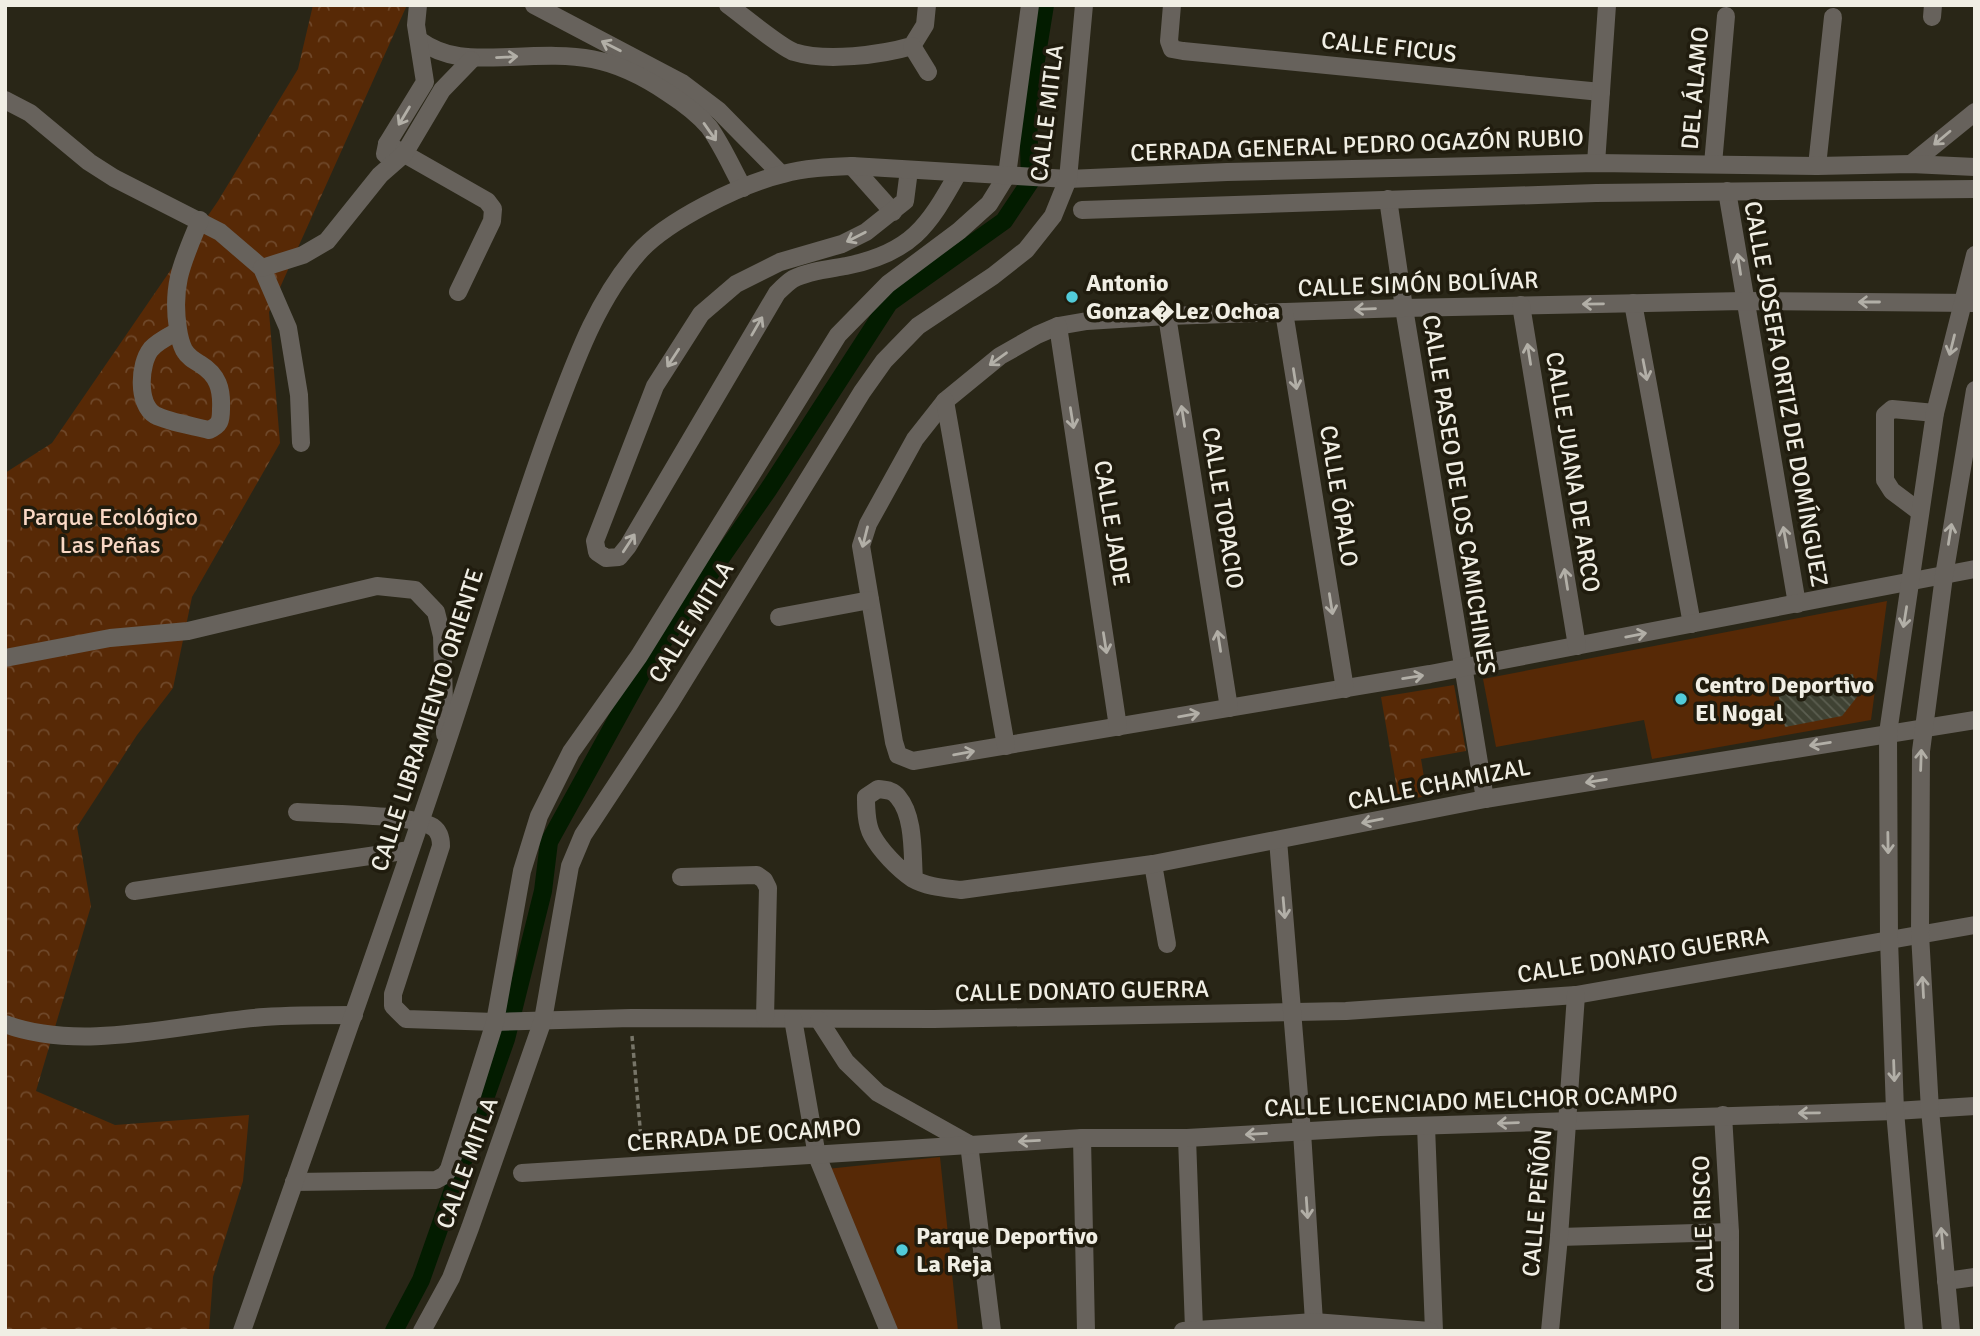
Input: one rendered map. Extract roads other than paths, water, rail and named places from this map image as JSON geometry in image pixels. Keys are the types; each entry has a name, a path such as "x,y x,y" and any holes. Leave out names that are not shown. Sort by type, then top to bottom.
{"street":[{"path":"380,175 387,144 425,82 416,25 418,5"},
{"path":"534,5 682,83 719,111 781,174"},
{"path":"728,5 793,52 831,57 887,54 912,46 925,25 928,5"},
{"path":"1014,176 1030,5"},
{"name":"CALLE MITLA","path":"422,1331 451,1278 471,1228 537,1020 570,866 583,835 670,703 884,360 918,326 993,276 1026,250 1053,216 1084,5"},
{"name":"CALLE FICUS","path":"1172,5 1169,41 1172,49 1601,92"},
{"path":"1596,163 1607,5"},
{"path":"1817,166 1833,10"},
{"name":"DEL ÁLAMO","path":"1713,164 1726,16"},
{"path":"419,40 440,52 471,60 565,54 604,60 644,77 682,102 708,127 744,188"},
{"path":"912,46 928,72"},
{"path":"262,268 303,255 327,241 380,175 404,155 442,90 471,60"},
{"path":"425,82 442,90"},
{"path":"5,100 30,113 106,173 200,220 241,247 262,268 288,328 299,395 301,443"},
{"path":"1911,164 1975,112"},
{"path":"387,144 487,201 493,209 492,221 458,292"},
{"name":"CERRADA GENERAL PEDRO OGAZÓN RUBIO","path":"744,188 781,174 824,167 852,166 1060,178 1596,163 1817,166 1911,164 1975,167"},
{"path":"852,166 899,207 936,213"},
{"path":"909,170 899,207 866,232 842,244 780,262 736,284 701,314 655,386 595,541 597,552 606,558 619,557 628,546 777,293 794,278 891,253 917,235 936,213 958,173"},
{"name":"CALLE MITLA","path":"294,1182 436,1180 449,1169 501,1021 522,871 539,816 570,752 639,656 838,335 888,284 959,232 1014,176"},
{"name":"CALLE LIBRAMIENTO ORIENTE","path":"242,1331 446,747 537,464 582,343 611,288 639,252 671,224 744,188"},
{"path":"1082,210 1727,191 1975,189"},
{"name":"CALLE JOSEFA ORTIZ DE DOMÍNGUEZ","path":"1727,191 1797,604"},
{"name":"CALLE PASEO DE LOS CAMICHINES","path":"1388,199 1485,799"},
{"path":"178,331 152,348 145,359 141,372 146,404 154,415 209,430 221,420 222,396 219,382 212,372 190,358 183,349 178,331 176,287 181,266 200,220"},
{"path":"1914,1331 1895,1111 1889,939 1888,733 1935,413 1968,303 1975,255"},
{"name":"CALLE SIMÓN BOLÍVAR","path":"1006,746 913,761 898,755 861,546 868,524 915,439 945,401 1000,356 1037,335 1058,326 1087,321 1167,316 1744,301 1968,303"},
{"path":"1633,303 1692,624"},
{"name":"CALLE JUANA DE ARCO","path":"1521,305 1577,646"},
{"name":"CALLE ÓPALO","path":"1284,312 1345,689"},
{"name":"CALLE TOPACIO","path":"1167,316 1229,708"},
{"name":"CALLE JADE","path":"1058,326 1118,727"},
{"path":"1951,1331 1930,1110 1920,933 1920,806 1923,729 1944,576 1966,483 1975,390"},
{"path":"945,401 1006,746 1463,668 1975,569"},
{"path":"1920,512 1892,491 1885,480 1885,415 1892,409 1935,413"},
{"path":"5,658 110,638 188,631 377,586 415,590 436,612 442,636 446,747"},
{"path":"779,617 870,600"},
{"name":"CALLE CHAMIZAL","path":"914,879 907,816 898,797 889,790 878,789 866,797 866,810 871,834 892,860 914,879 937,887 961,890 1153,864 1485,799 1975,720"},
{"path":"297,812 419,822"},
{"name":"CALLE DONATO GUERRA","path":"419,822 435,828 441,836 441,846 393,995 393,1006 406,1019 820,1020 1346,1011 1576,995 1975,925"},
{"path":"1278,840 1302,1132 1314,1322"},
{"path":"134,891 410,850"},
{"path":"1153,864 1167,944"},
{"path":"681,877 757,875 764,880 768,888 765,1018"},
{"name":"CALLE PEÑÓN","path":"1550,1331 1576,995"},
{"path":"5,1024 29,1033 73,1037 264,1017 354,1015"},
{"path":"793,1019 817,1156 889,1331"},
{"path":"820,1020 846,1062 878,1093 969,1144 992,1331"},
{"name":"CALLE LICENCIADO MELCHOR OCAMPO","path":"969,1144 1975,1107"},
{"name":"CALLE RISCO","path":"1723,1115 1730,1232 1730,1331"},
{"path":"1187,1138 1189,1330 1314,1322 1432,1331 1426,1126"},
{"path":"1082,1138 1086,1331"},
{"name":"CERRADA DE OCAMPO","path":"522,1173 817,1156 969,1144"},
{"path":"1559,1237 1730,1232"},
{"path":"1946,1281 1975,1277"}],"waterway":[{"path":"394,1331 421,1280 506,1039 543,891 549,842 646,666 768,490 889,303 1004,221 1030,182 1028,110 1045,5"}],"place":[{"name":"Antonio Gonza�Lez Ochoa","path":"1072,297"},
{"name":"Centro Deportivo El Nogal","path":"1681,699"},
{"name":"Parque Deportivo La Reja","path":"902,1250"}],"park label":[{"name":"Parque Ecológico Las Peñas","path":"110,531"}]}
